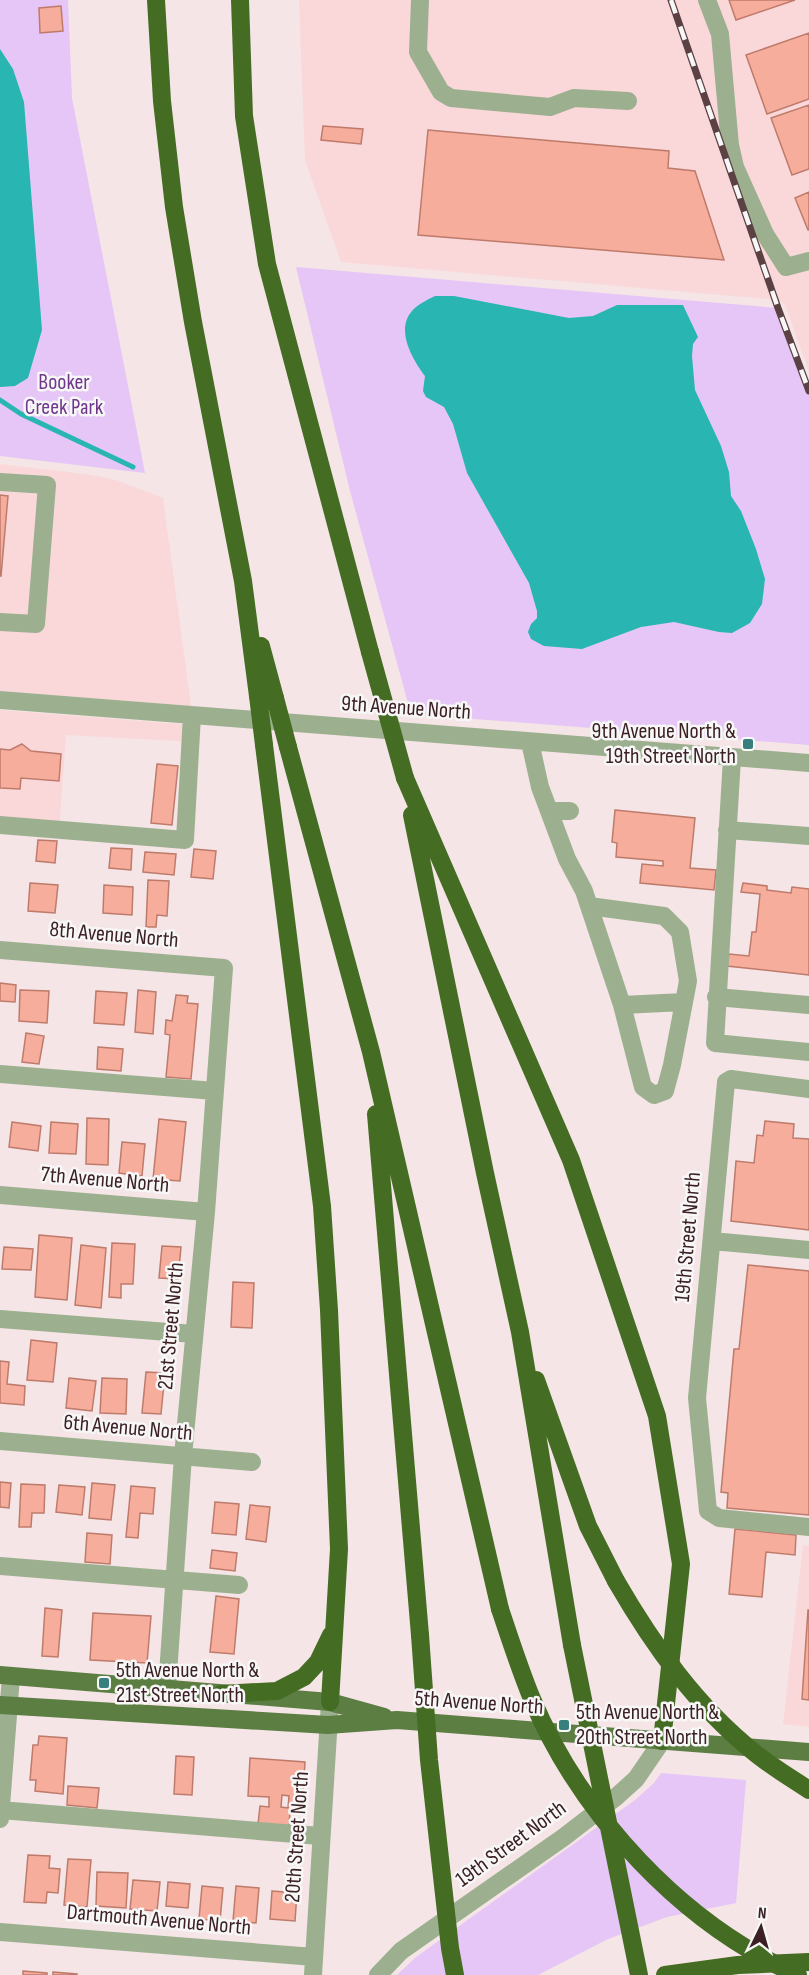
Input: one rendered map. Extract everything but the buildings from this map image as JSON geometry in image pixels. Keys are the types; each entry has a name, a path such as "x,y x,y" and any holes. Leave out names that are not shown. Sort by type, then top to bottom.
{"highway":[{"path":"156,0 162,101 174,207 193,322 266,697 288,747 371,1052 500,1609 533,1701 576,1781 631,1852 701,1916 734,1940 798,1975"},
{"path":"240,0 244,117 267,264 405,778 485,1173 520,1332 572,1644 639,1975"},
{"path":"266,697 264,745 322,1206 329,1310 339,1549 330,1702"},
{"path":"405,778 571,1160 657,1416 681,1564 662,1741"},
{"path":"371,1052 429,1760 455,1975"},
{"path":"520,1332 588,1526 640,1622 694,1694 723,1724 756,1754 809,1790"},
{"path":"221,1694 278,1691 304,1677 318,1662 336,1626"},
{"path":"665,1975 738,1965 809,1962"}],"main road":[{"name":"5th Avenue North","path":"5,1676 330,1702 397,1720"},
{"name":"5th Avenue North","path":"4,1705 328,1725 397,1720 809,1752"}],"street":[{"path":"420,0 418,52 441,92 451,98 550,107 574,98 628,101"},
{"path":"707,0 720,34 730,145 735,167 765,234 786,267 809,261"},
{"path":"0,482 47,485 36,624 0,622"},
{"name":"9th Avenue North","path":"0,700 809,763"},
{"path":"0,825 185,840 192,715"},
{"path":"530,742 540,787 567,859 589,906 622,1005 643,1087 654,1095 665,1091 688,981 680,932 664,916 589,906"},
{"path":"732,758 715,1043 809,1052"},
{"path":"549,811 570,811"},
{"path":"727,830 809,836"},
{"name":"8th Avenue North","path":"0,950 224,968"},
{"name":"21st Street North","path":"167,1689 183,1456 206,1212 224,968"},
{"path":"716,997 809,1005"},
{"path":"622,1005 684,1002"},
{"path":"0,1074 215,1091"},
{"name":"19th Street North","path":"809,1089 731,1079 726,1082 697,1398 708,1511 720,1518 809,1527"},
{"name":"7th Avenue North","path":"0,1195 206,1212"},
{"path":"712,1241 809,1250"},
{"path":"0,1319 194,1334"},
{"name":"6th Avenue North","path":"0,1441 252,1462"},
{"path":"0,1566 239,1585"},
{"path":"0,1819 5,1676"},
{"name":"20th Street North","path":"313,1966 330,1702"},
{"name":"19th Street North","path":"378,1975 401,1951 564,1837 616,1797 636,1779 662,1741"},
{"path":"0,1810 320,1836"},
{"name":"Dartmouth Avenue North","path":"0,1932 313,1966"}],"shaded area":[{"path":"299,0 809,0 809,372 785,305 779,300 341,262 305,160"},
{"path":"0,464 116,480 163,498 191,706 0,691"},
{"path":"0,710 193,725 196,742 66,735 59,832 0,829"},
{"path":"803,1545 809,1546 809,1727 783,1724"}],"green space":[{"name":"Booker Creek Park","path":"0,0 68,0 72,98 145,473 0,456"},
{"path":"296,267 778,308 809,391 809,745 411,714 350,491"},
{"path":"661,1773 746,1780 736,1903 667,1917 608,1939 538,1975 397,1975 416,1957 635,1800 654,1783"}],"water":[{"path":"0,49 13,69 24,102 42,330 28,378 15,386 0,387"},
{"path":"435,296 454,296 569,318 593,316 617,305 683,305 698,337 693,344 692,356 695,390 721,446 729,472 731,496 741,511 765,579 762,604 750,623 732,633 674,622 641,627 582,649 544,646 531,639 528,632 531,624 537,618 537,611 529,583 467,473 453,424 444,407 426,397 423,391 425,376 411,353 405,336 407,319 412,311"}],"waterway":[{"path":"0,400 21,414 133,467"}],"railway":[{"path":"671,0 809,391"}],"place":[{"name":"9th Avenue North & 19th Street North","path":"748,744"},
{"name":"5th Avenue North & 21st Street North","path":"104,1683"},
{"name":"5th Avenue North & 20th Street North","path":"564,1725"}]}
